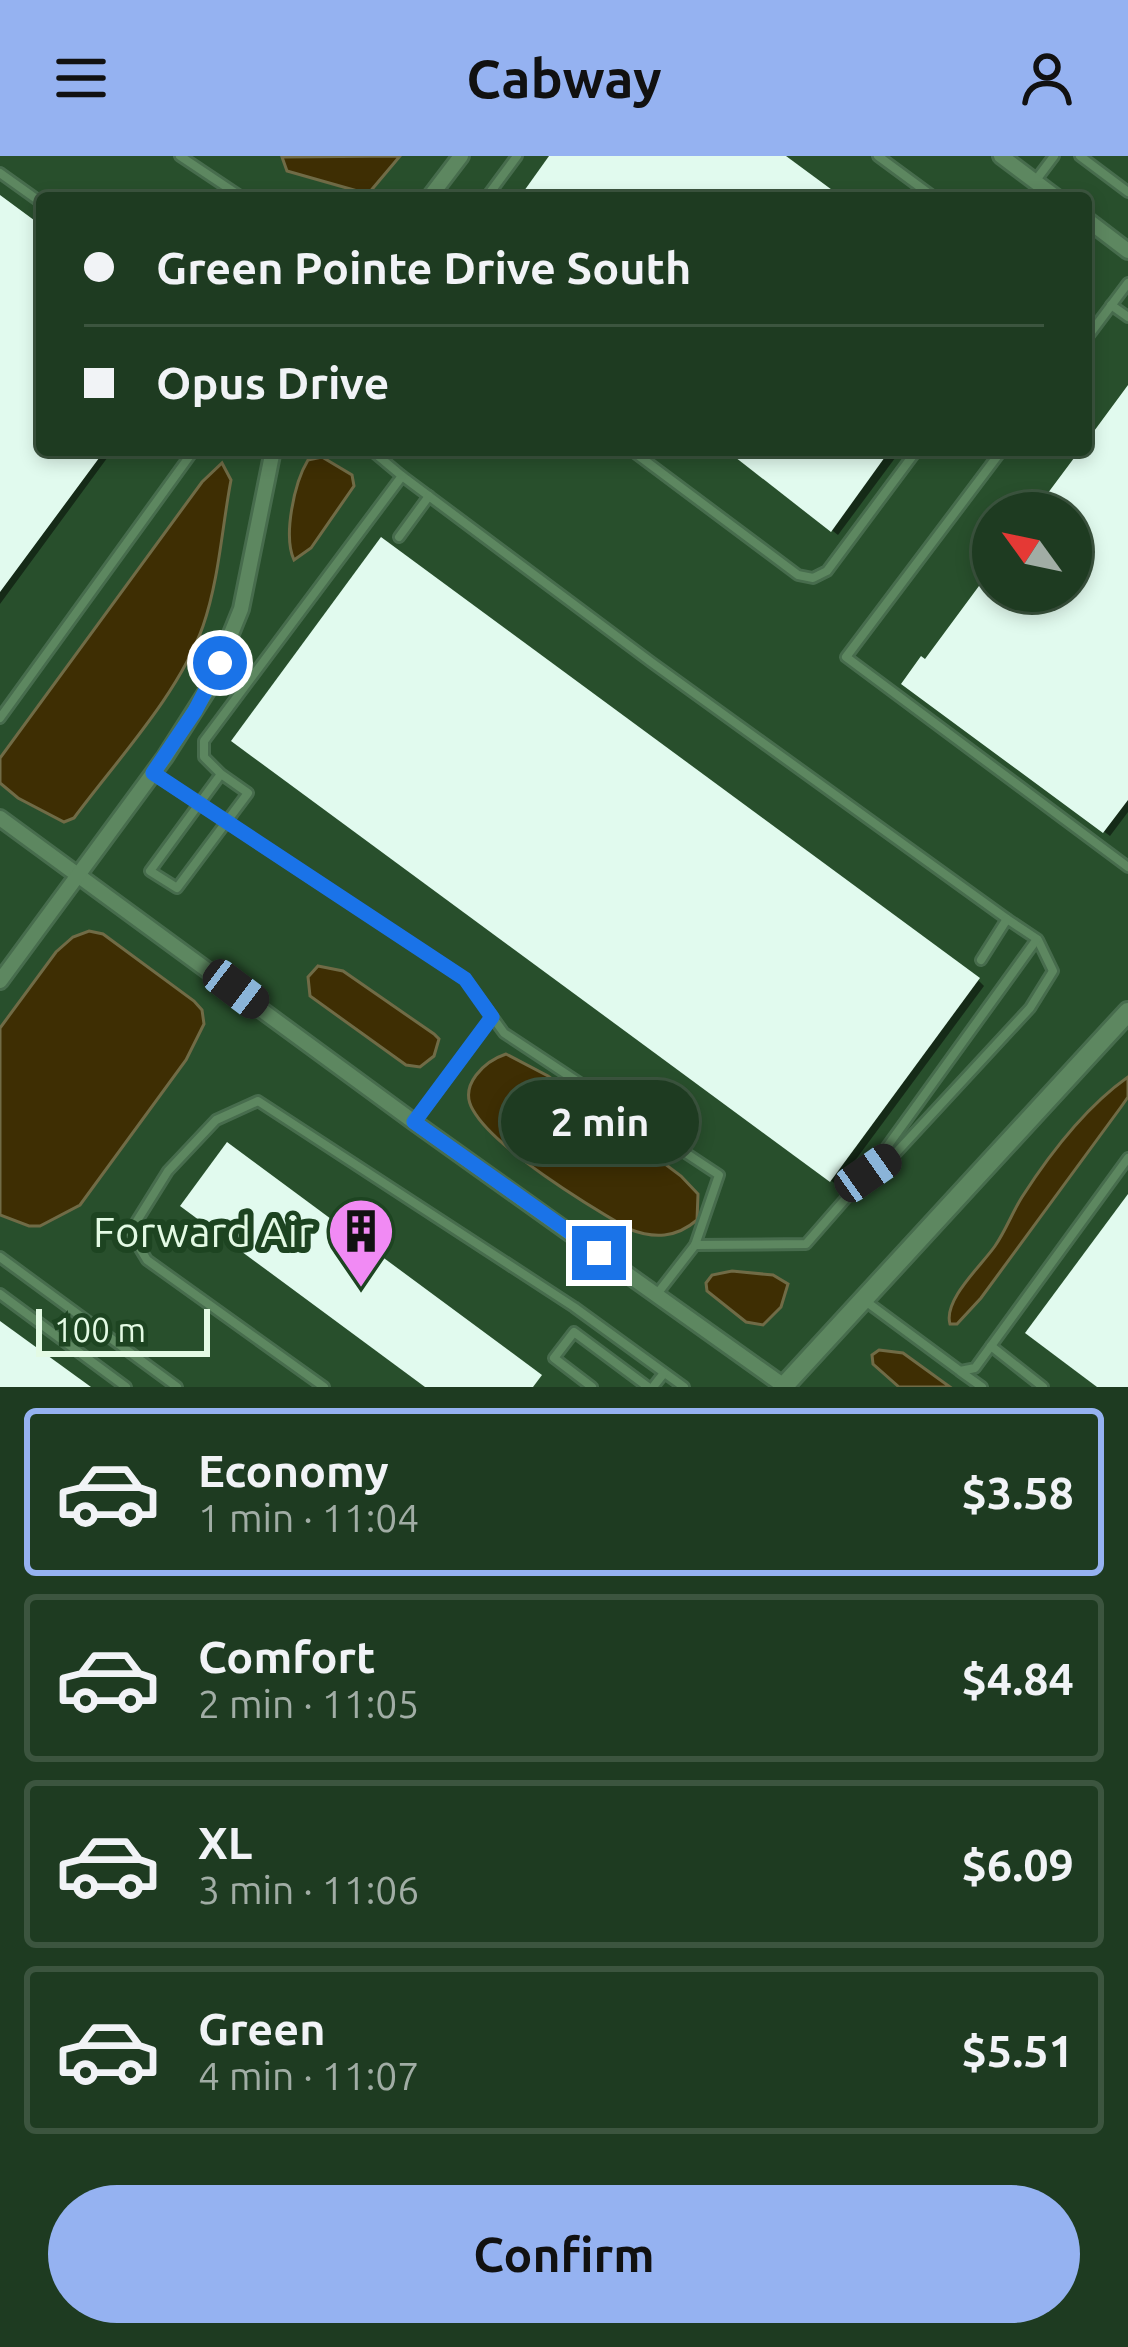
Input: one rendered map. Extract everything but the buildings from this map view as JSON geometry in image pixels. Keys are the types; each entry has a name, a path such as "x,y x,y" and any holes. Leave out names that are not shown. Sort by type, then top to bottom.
{"street":[{"path":"433,192 460,156"},
{"path":"1001,156 1049,192"},
{"path":"1092,225 1128,250"},
{"path":"0,981 153,773 209,688 236,622 272,456"},
{"path":"0,818 783,1386 1128,1012"}],"lane":[{"path":"180,156 234,192"},
{"path":"490,192 517,156"},
{"path":"878,156 927,192"},
{"path":"1035,182 1054,156"},
{"path":"1080,156 1128,192"},
{"path":"0,173 36,199"},
{"path":"1092,330 1128,283"},
{"path":"1111,305 1128,317"},
{"path":"0,718 190,456"},
{"path":"378,456 651,662 1037,939 1053,971 1030,1008 894,1155 868,1173"},
{"path":"639,456 798,575 813,578 827,571 913,456"},
{"path":"997,456 846,657 1128,867"},
{"path":"221,774 150,871 177,888 248,793 204,757 204,741 402,476"},
{"path":"399,537 429,496"},
{"path":"153,773 465,979 504,1033 719,1175 695,1245 657,1294"},
{"path":"981,960 1007,920"},
{"path":"695,1245 806,1244 868,1173 1037,939"},
{"path":"414,1122 492,1017"},
{"path":"324,1387 147,1260 130,1232 168,1172 216,1120 258,1101 574,1307 684,1387"},
{"path":"960,1372 975,1368 1128,1158"},
{"path":"0,1257 177,1387"},
{"path":"0,1294 127,1387"},
{"path":"863,1299 982,1387"},
{"path":"592,1387 554,1358 574,1332 650,1387 664,1372"},
{"path":"991,1346 1043,1387"}],"shaded area":[{"path":"400,156 370,192 287,171 282,157"},
{"path":"322,457 352,475 354,486 311,548 294,560 290,524 295,495 308,460"},
{"path":"222,463 231,480 220,553 203,626 192,651 146,726 74,818 64,822 0,783 0,758 202,482"},
{"path":"89,931 103,934 194,1001 202,1010 204,1024 186,1060 80,1205 40,1226 29,1226 0,1215 0,1028 56,952"},
{"path":"318,966 343,971 434,1034 439,1039 434,1056 420,1067 406,1065 310,996 308,977"},
{"path":"506,1054 548,1076 681,1176 698,1194 697,1220 665,1235 629,1229 544,1176 501,1142 473,1110 469,1092 482,1068"},
{"path":"1128,1077 1128,1097 1121,1107 981,1298 957,1324 950,1324 957,1294 995,1246 1044,1165 1084,1117"},
{"path":"732,1271 773,1275 788,1284 781,1307 763,1325 746,1322 707,1291 712,1275"},
{"path":"879,1350 903,1353 950,1387 899,1387 873,1364 872,1355"}],"place":[{"name":"Forward Air","path":"361,1290"}],"route":[{"path":"220,663 195,711 153,773 465,979 492,1017 414,1122 599,1253"}]}
